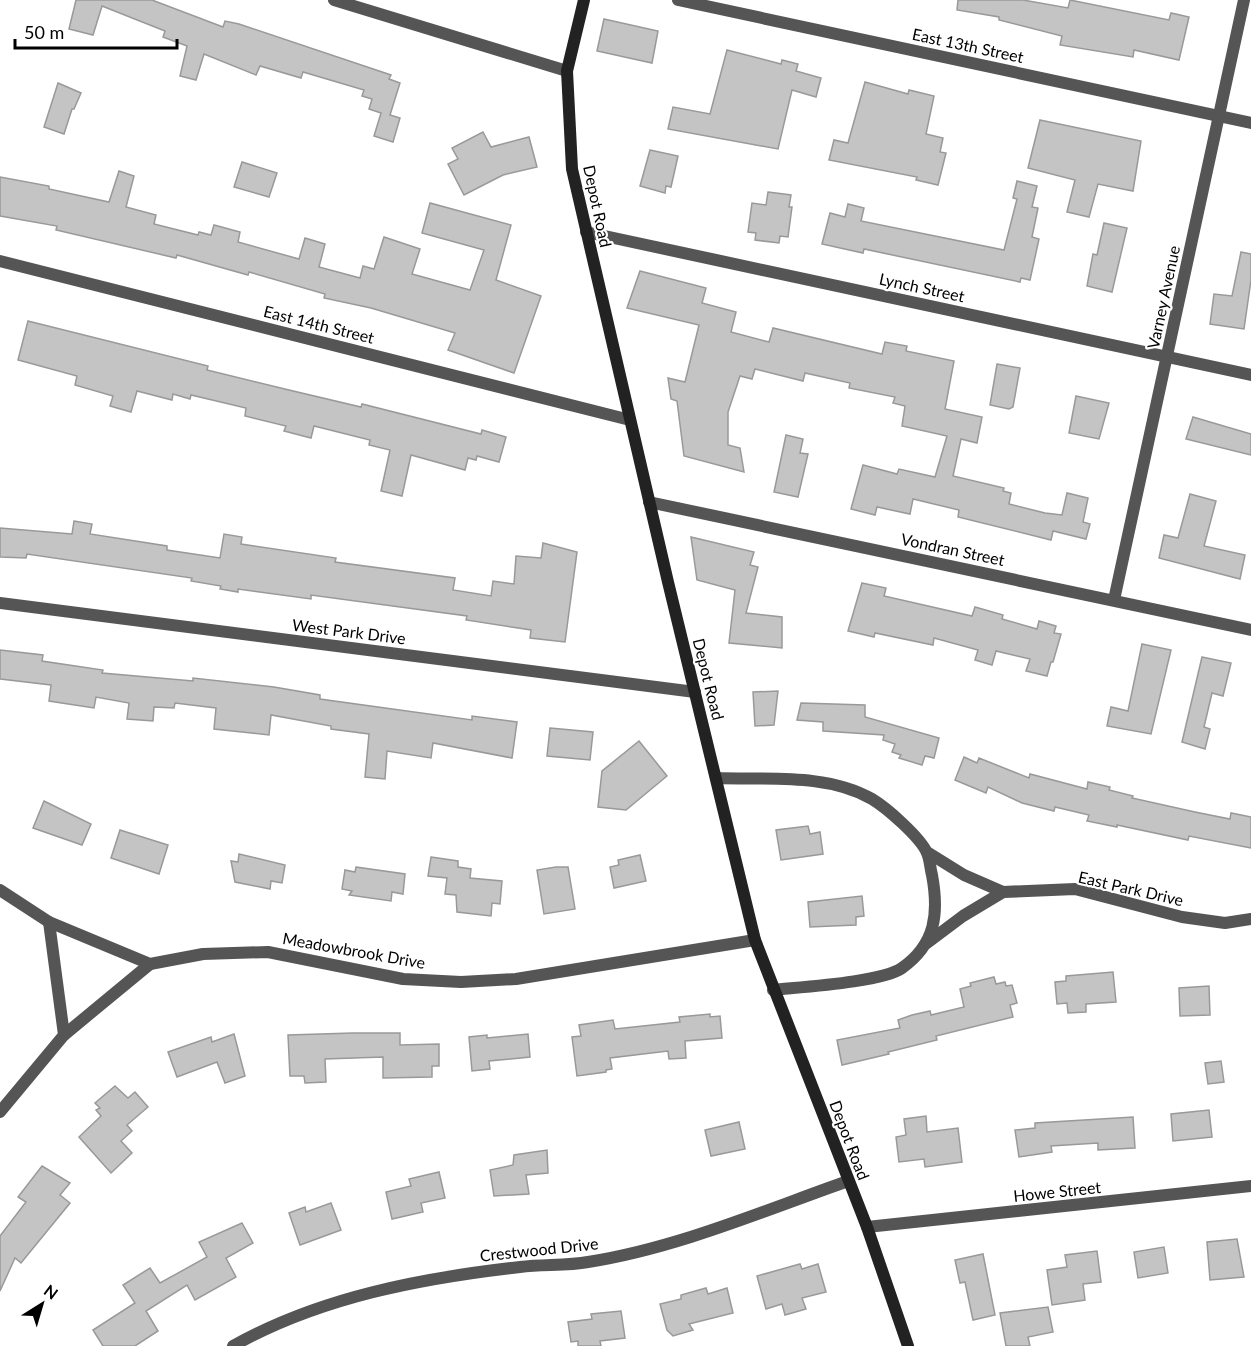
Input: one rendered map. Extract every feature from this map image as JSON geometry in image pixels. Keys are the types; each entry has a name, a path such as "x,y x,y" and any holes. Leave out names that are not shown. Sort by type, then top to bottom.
{"street":[{"path":"334,0 567,71"},
{"name":"Depot Road","path":"584,0 567,71 572,169 649,502 755,939 867,1227 908,1346"},
{"name":"East 13th Street","path":"678,0 1251,123"},
{"name":"Varney Avenue","path":"1114,600 1244,0"},
{"name":"Lynch Street","path":"586,232 1251,375"},
{"name":"East 14th Street","path":"0,261 630,420"},
{"name":"Vondran Street","path":"649,502 1251,630"},
{"name":"West Park Drive","path":"0,603 695,692"},
{"name":"East Park Drive","path":"716,778 828,783 873,800 910,831 927,852 964,875 1003,891 1075,889 1182,917 1225,923 1251,919"},
{"name":"East Park Drive","path":"926,945 935,924 935,891 927,852"},
{"path":"0,890 49,922 150,964 64,1035 0,1112"},
{"name":"East Park Drive","path":"773,990 859,981 901,969 926,945 963,916 1003,891"},
{"path":"49,922 64,1035"},
{"name":"Meadowbrook Drive","path":"150,964 203,954 268,952 403,979 461,982 516,979 571,971 755,939"},
{"name":"Crestwood Drive","path":"233,1346 297,1317 370,1293 446,1276 587,1262 658,1247 848,1181"},
{"name":"Howe Street","path":"867,1227 1251,1186"}],"building":[{"path":"76,0 152,0 223,27 225,21 239,24 391,75 389,79 400,83 390,115 400,118 393,142 374,136 381,113 369,109 372,99 362,96 364,90 303,72 301,78 260,66 256,75 204,54 196,80 180,76 187,46 163,37 165,31 102,6 93,35 69,29"},
{"path":"958,0 1023,0 1068,8 1070,0 1169,20 1171,13 1189,17 1179,60 1134,50 1133,57 1060,45 1062,36 999,20 999,17 957,10"},
{"path":"604,19 658,31 652,63 597,51"},
{"path":"727,50 781,64 782,60 798,64 796,71 821,78 816,97 792,90 778,149 668,129 673,107 710,114"},
{"path":"865,82 908,94 909,90 934,96 926,134 943,138 940,152 946,153 938,185 916,180 917,177 829,160 834,140 848,143"},
{"path":"58,83 81,93 72,109 64,134 44,127"},
{"path":"1040,120 1141,141 1133,191 1098,184 1089,217 1067,212 1075,180 1028,168"},
{"path":"483,132 491,147 529,137 537,167 503,175 464,195 448,164 458,159 452,148"},
{"path":"650,150 678,156 671,187 666,186 665,193 640,186"},
{"path":"242,162 277,173 269,197 234,187"},
{"path":"119,171 134,176 126,207 156,215 154,224 198,235 199,232 211,235 214,225 240,232 238,242 299,259 305,238 325,244 319,267 360,278 363,266 374,269 384,237 420,249 412,274 470,290 484,250 422,233 430,203 511,225 496,280 541,296 514,373 448,350 455,333 371,308 324,298 325,294 249,272 248,275 177,255 176,258 56,230 57,226 0,216 0,177 49,186 49,189 109,202"},
{"path":"1017,181 1037,186 1032,207 1038,208 1032,237 1039,239 1030,280 1021,278 1020,282 864,249 863,253 822,244 830,213 845,217 848,204 864,208 861,221 1004,250 1017,199 1013,198"},
{"path":"768,192 791,195 789,207 792,207 788,237 780,236 779,243 755,240 756,233 748,232 752,203 766,205"},
{"path":"1104,223 1127,228 1112,292 1087,286 1093,254 1097,255"},
{"path":"1241,252 1251,254 1251,280 1244,329 1210,324 1214,294 1232,296"},
{"path":"640,271 706,288 702,303 736,312 731,332 769,342 773,328 882,354 885,342 907,346 906,351 954,361 945,409 982,417 977,443 961,439 953,476 1004,488 1003,491 1011,493 1009,504 1045,513 1062,515 1067,493 1088,498 1083,522 1090,524 1086,539 1053,531 1051,540 958,517 959,510 913,499 910,514 877,507 875,515 851,509 863,465 897,474 899,469 935,477 947,436 902,426 905,406 893,403 895,397 849,388 850,383 805,373 803,381 755,369 752,379 740,376 728,412 728,445 740,448 744,472 684,456 677,401 671,399 668,378 685,382 699,325 627,308"},
{"path":"28,321 208,366 207,370 289,390 361,407 362,404 481,434 482,430 506,437 499,462 477,456 476,460 468,458 465,470 411,455 402,496 381,491 390,450 369,445 370,440 314,426 311,438 284,431 286,426 245,416 246,408 191,395 190,399 173,394 172,400 137,391 131,412 110,406 113,396 75,385 77,376 18,360"},
{"path":"997,364 1020,368 1013,407 1009,409 990,405"},
{"path":"1076,396 1109,403 1099,439 1069,433"},
{"path":"1193,417 1251,434 1251,455 1186,439"},
{"path":"786,435 803,439 800,453 808,454 798,497 774,492"},
{"path":"1190,494 1216,501 1204,546 1245,555 1240,579 1159,558 1164,535 1178,538"},
{"path":"74,521 92,524 90,534 167,546 167,550 220,558 224,534 242,537 241,544 336,558 335,562 455,578 453,590 491,596 493,581 514,584 516,556 541,558 543,543 577,552 565,642 530,638 531,630 466,620 467,616 311,595 311,599 238,589 238,592 220,589 221,586 191,581 192,578 27,554 26,558 0,557 0,528 72,534"},
{"path":"691,537 754,552 750,565 758,567 746,613 782,617 782,648 729,643 735,590 697,580"},
{"path":"862,583 886,588 884,596 972,616 975,607 1003,615 1002,619 1037,629 1039,621 1056,626 1054,633 1061,634 1047,676 1026,671 1030,659 996,651 992,665 975,660 978,650 934,638 933,645 875,633 874,637 848,631"},
{"path":"1142,644 1171,650 1151,734 1107,726 1111,707 1128,711"},
{"path":"0,650 43,655 42,661 103,670 102,673 193,681 193,678 274,687 320,695 320,699 472,720 472,716 517,722 512,758 433,743 431,758 387,751 385,779 365,777 369,734 331,729 331,726 271,715 269,735 214,729 216,708 175,703 174,708 154,707 153,721 127,719 129,703 96,697 94,708 49,701 51,685 0,679"},
{"path":"1202,657 1231,663 1223,696 1212,693 1204,727 1210,729 1205,749 1182,742"},
{"path":"778,691 774,725 755,726 753,692"},
{"path":"801,703 865,705 865,717 939,738 934,758 925,756 922,765 899,758 901,755 892,752 895,744 883,740 884,735 823,731 823,722 797,720"},
{"path":"550,728 593,732 590,760 547,756"},
{"path":"639,741 667,776 626,810 598,807 602,771"},
{"path":"964,757 977,763 979,758 1029,778 1030,774 1087,789 1088,782 1110,787 1109,790 1133,796 1132,798 1195,812 1230,819 1231,813 1251,817 1251,848 1189,836 1188,840 1087,821 1089,815 1055,807 1054,811 1022,803 988,787 986,793 955,780"},
{"path":"44,801 91,824 82,845 33,828"},
{"path":"808,826 810,834 820,832 823,854 781,860 776,830"},
{"path":"120,830 168,845 159,874 111,858"},
{"path":"239,854 285,865 282,883 271,881 270,889 235,882 231,861 238,862"},
{"path":"640,855 646,881 614,888 610,867 619,865 618,860"},
{"path":"431,857 458,861 458,867 471,869 470,878 502,881 500,904 492,903 491,916 457,912 456,895 445,894 447,878 428,876"},
{"path":"356,867 405,874 403,894 392,892 391,901 349,895 352,891 342,889 345,870 355,872"},
{"path":"568,867 575,909 544,914 537,870"},
{"path":"862,896 864,916 856,917 856,925 810,927 808,902"},
{"path":"1113,972 1116,1002 1086,1004 1086,1012 1068,1013 1067,1003 1057,1004 1055,982 1066,981 1066,976"},
{"path":"994,977 996,984 1005,982 1006,986 1012,985 1017,1003 1010,1005 1013,1017 936,1036 937,1040 842,1065 837,1040 900,1028 898,1020 912,1015 930,1011 931,1015 964,1007 960,989 971,986 970,983"},
{"path":"1209,986 1210,1015 1180,1016 1179,988"},
{"path":"710,1014 710,1017 720,1016 722,1038 685,1041 686,1058 669,1059 668,1051 610,1058 612,1069 577,1076 572,1037 581,1036 579,1025 613,1020 615,1029 680,1022 679,1017"},
{"path":"400,1033 400,1045 439,1044 439,1066 432,1066 432,1077 383,1078 383,1057 325,1059 326,1082 305,1083 304,1076 290,1076 288,1035"},
{"path":"234,1034 245,1076 225,1083 217,1062 177,1077 168,1052 211,1037 212,1042"},
{"path":"528,1034 530,1057 489,1061 490,1069 472,1071 469,1037 487,1035 487,1038"},
{"path":"1221,1061 1224,1082 1208,1084 1205,1063"},
{"path":"115,1086 128,1098 135,1092 148,1107 127,1125 132,1131 121,1141 132,1153 111,1173 79,1137 101,1116 96,1110 100,1108 95,1103"},
{"path":"1209,1110 1212,1137 1173,1141 1171,1114"},
{"path":"926,1116 927,1132 958,1128 962,1162 925,1167 924,1159 899,1162 896,1137 906,1135 904,1119"},
{"path":"1133,1117 1135,1148 1098,1150 1098,1143 1051,1146 1052,1152 1019,1157 1015,1130 1035,1128 1035,1123"},
{"path":"739,1122 745,1149 711,1156 705,1130"},
{"path":"547,1150 548,1173 526,1175 529,1194 494,1196 490,1170 513,1165 514,1155"},
{"path":"42,1166 70,1183 60,1195 70,1203 21,1263 15,1258 0,1291 0,1236 26,1202 18,1197"},
{"path":"439,1172 445,1198 421,1203 423,1212 392,1219 386,1192 411,1186 409,1179"},
{"path":"331,1203 341,1230 300,1245 289,1213 305,1207 306,1212"},
{"path":"242,1223 253,1243 226,1258 236,1277 195,1300 187,1285 146,1311 158,1331 135,1346 103,1346 93,1330 135,1303 123,1285 150,1268 160,1283 207,1257 199,1242"},
{"path":"1237,1239 1244,1277 1210,1280 1207,1242"},
{"path":"1164,1247 1168,1273 1138,1278 1134,1252"},
{"path":"1097,1251 1101,1282 1083,1284 1085,1300 1052,1305 1047,1270 1067,1267 1065,1255"},
{"path":"983,1254 995,1315 973,1320 965,1282 960,1283 955,1260"},
{"path":"800,1264 802,1269 818,1264 826,1292 802,1298 806,1309 785,1315 782,1304 766,1309 757,1276"},
{"path":"706,1288 708,1294 727,1288 733,1313 689,1324 693,1330 673,1336 667,1330 660,1304 681,1299 681,1295"},
{"path":"1048,1307 1053,1332 1028,1337 1030,1346 1006,1346 1000,1313"},
{"path":"621,1311 625,1338 600,1341 601,1346 578,1346 578,1341 571,1342 568,1322 592,1319 591,1314"}]}
